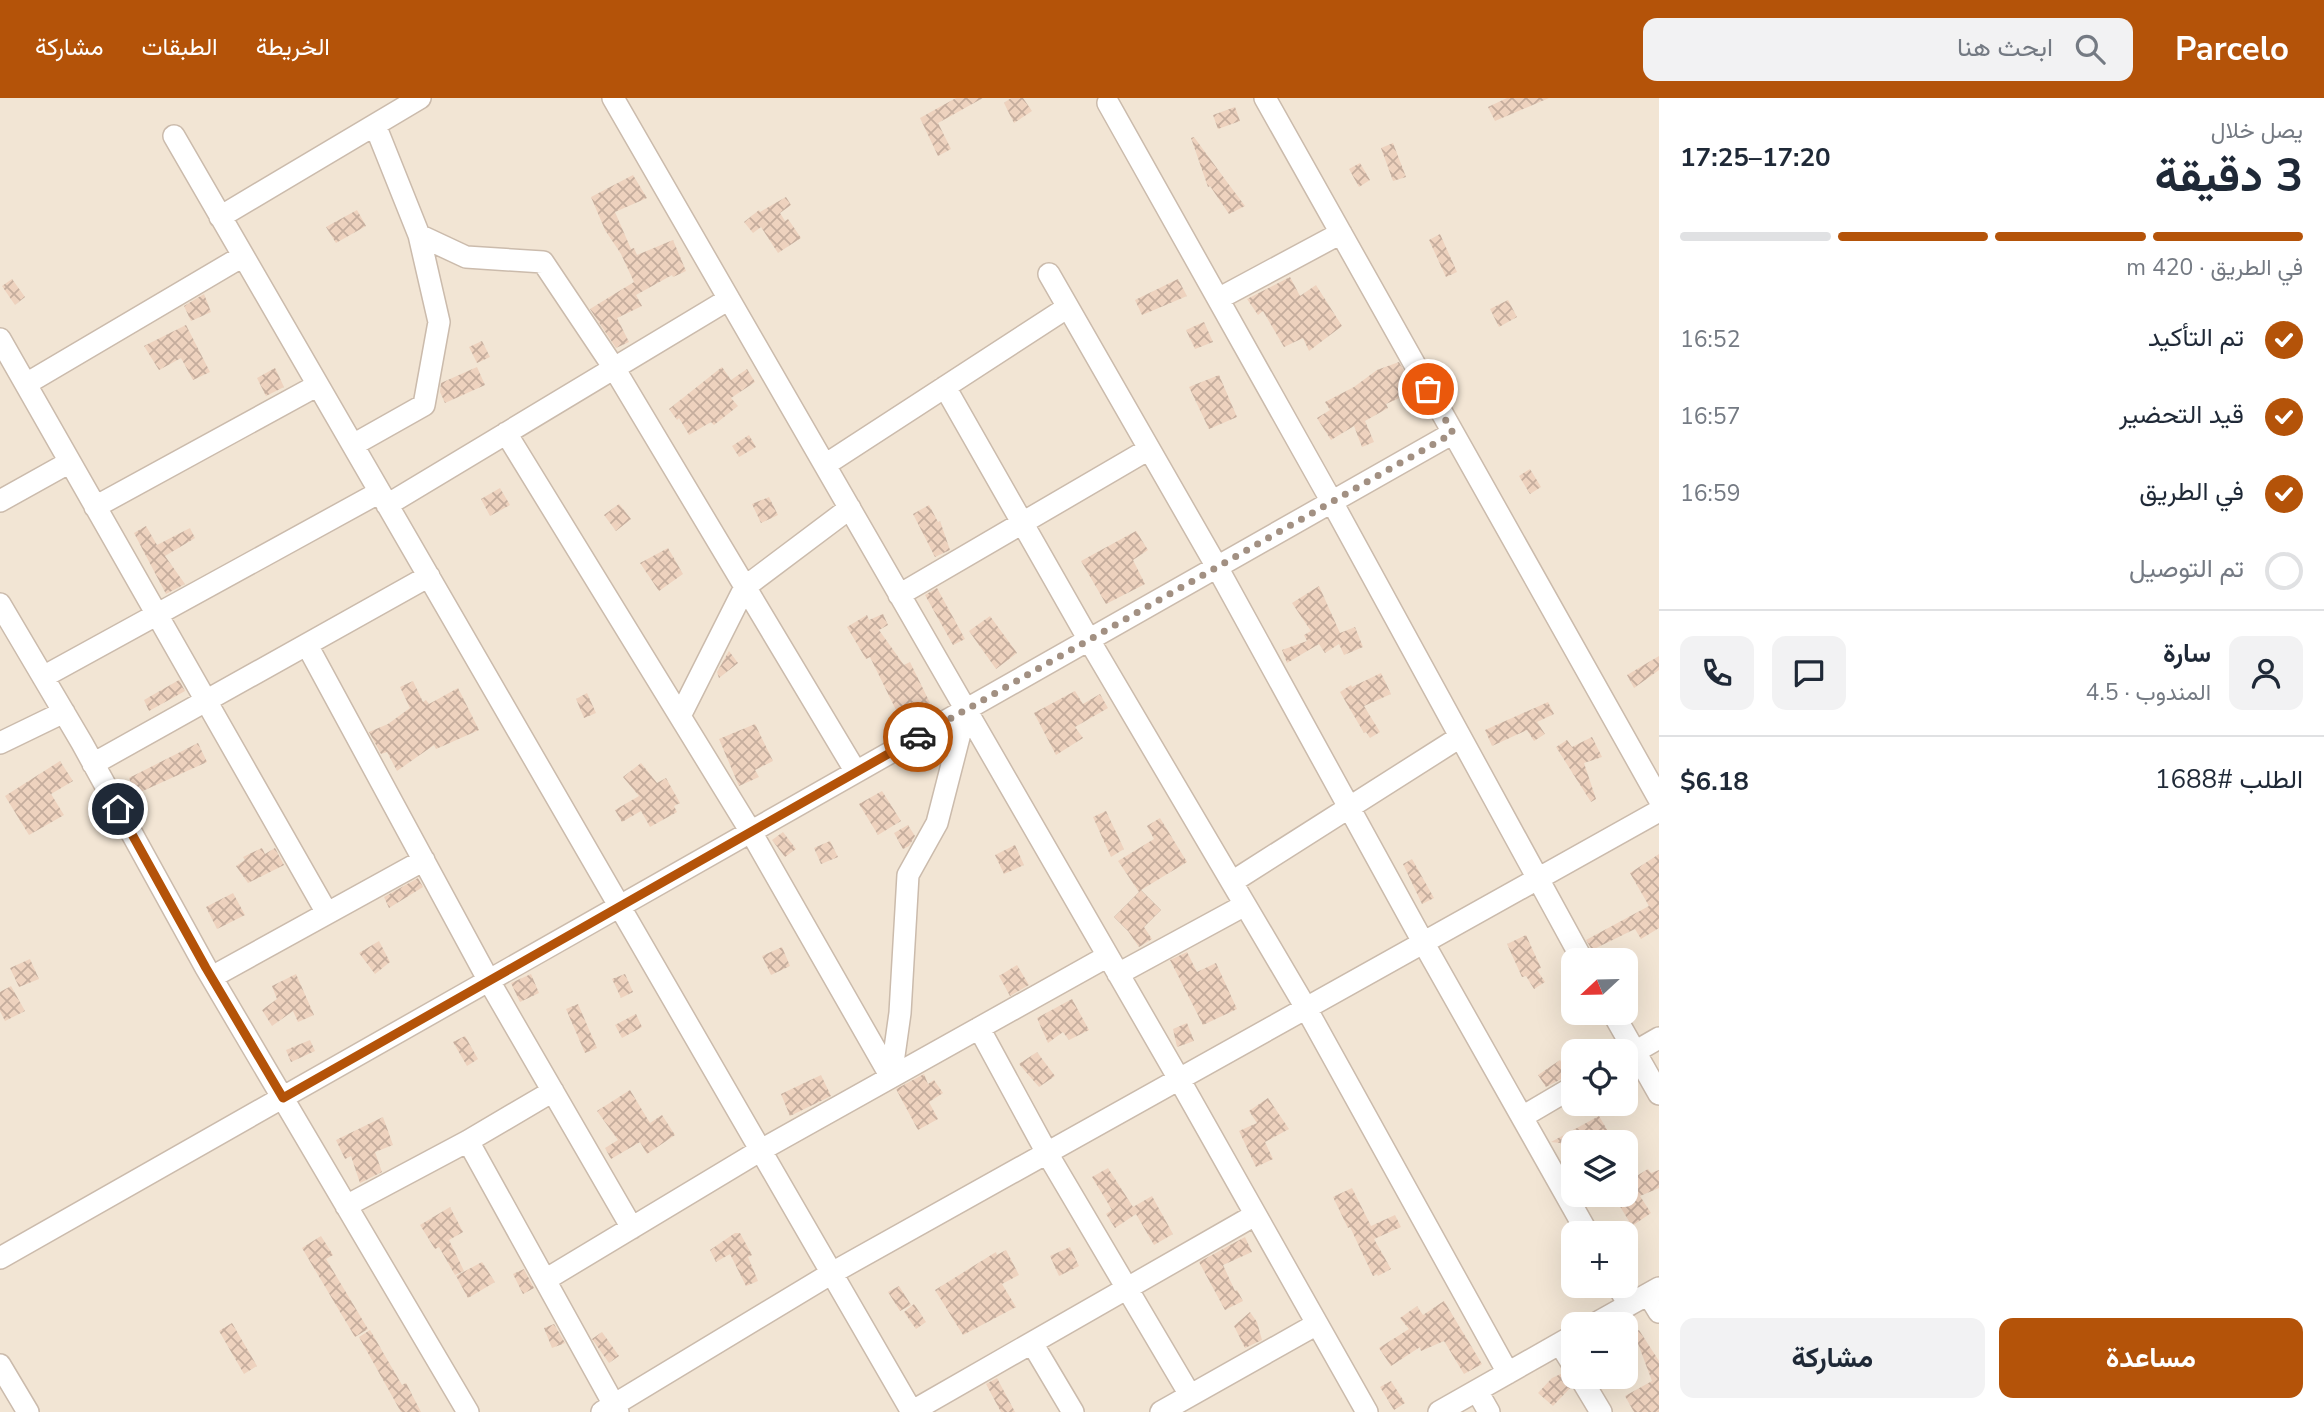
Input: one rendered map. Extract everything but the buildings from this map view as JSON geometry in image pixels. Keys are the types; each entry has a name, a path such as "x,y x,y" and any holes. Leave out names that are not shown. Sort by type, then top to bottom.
{"street":[{"path":"220,216 421,98"},
{"path":"613,98 1179,1079 1367,1412"},
{"path":"1265,98 1659,799"},
{"path":"1108,103 1332,502 1576,948"},
{"path":"353,445 424,405 439,322 419,235 375,125"},
{"path":"174,136 912,1412 1255,1215"},
{"path":"1218,299 1341,233"},
{"path":"419,235 466,257 543,262 614,368 856,772"},
{"path":"26,384 243,256"},
{"path":"1049,274 1217,567 1423,942 1581,1221"},
{"path":"43,677 157,614 506,433 729,299"},
{"path":"825,465 1068,307"},
{"path":"0,339 327,913"},
{"path":"95,507 318,385"},
{"path":"945,387 1089,640 1306,1008 1508,1373"},
{"path":"506,433 751,832 891,1077"},
{"path":"0,1258 1453,433"},
{"path":"899,595 1149,449"},
{"path":"0,501 70,462"},
{"path":"680,716 746,587 850,508"},
{"path":"93,764 429,576"},
{"path":"0,604 64,712 212,977 468,1412"},
{"path":"307,645 489,981 632,1228"},
{"path":"891,1077 900,1013 908,875 937,822 966,710"},
{"path":"0,743 64,712"},
{"path":"1232,882 1460,737"},
{"path":"468,1141 545,1280 611,1410 832,1273 1659,811"},
{"path":"212,977 424,860"},
{"path":"545,1280 761,1150 979,1028 1245,905"},
{"path":"979,1028 1046,1153 1190,1395"},
{"path":"1638,1050 1659,1038"},
{"path":"1638,1065 1659,1094"},
{"path":"346,1206 468,1141 553,1091"},
{"path":"1522,1117 1561,1094"},
{"path":"1625,1298 1629,1305"},
{"path":"1616,1312 1629,1305 1656,1298"},
{"path":"1161,1412 1317,1324"},
{"path":"1032,1343 1073,1412"},
{"path":"1439,1412 1561,1343"},
{"path":"0,1365 8,1395 28,1412"},
{"path":"1587,1389 1601,1412"},
{"path":"1476,1391 1489,1412"}],"shaded area":[{"path":"0,98 1659,98 1659,1412 0,1412"}],"way so far":[{"path":"918,737 1453,433 1428,389"}],"route":[{"path":"118,809 206,968 283,1098 918,737"}]}
